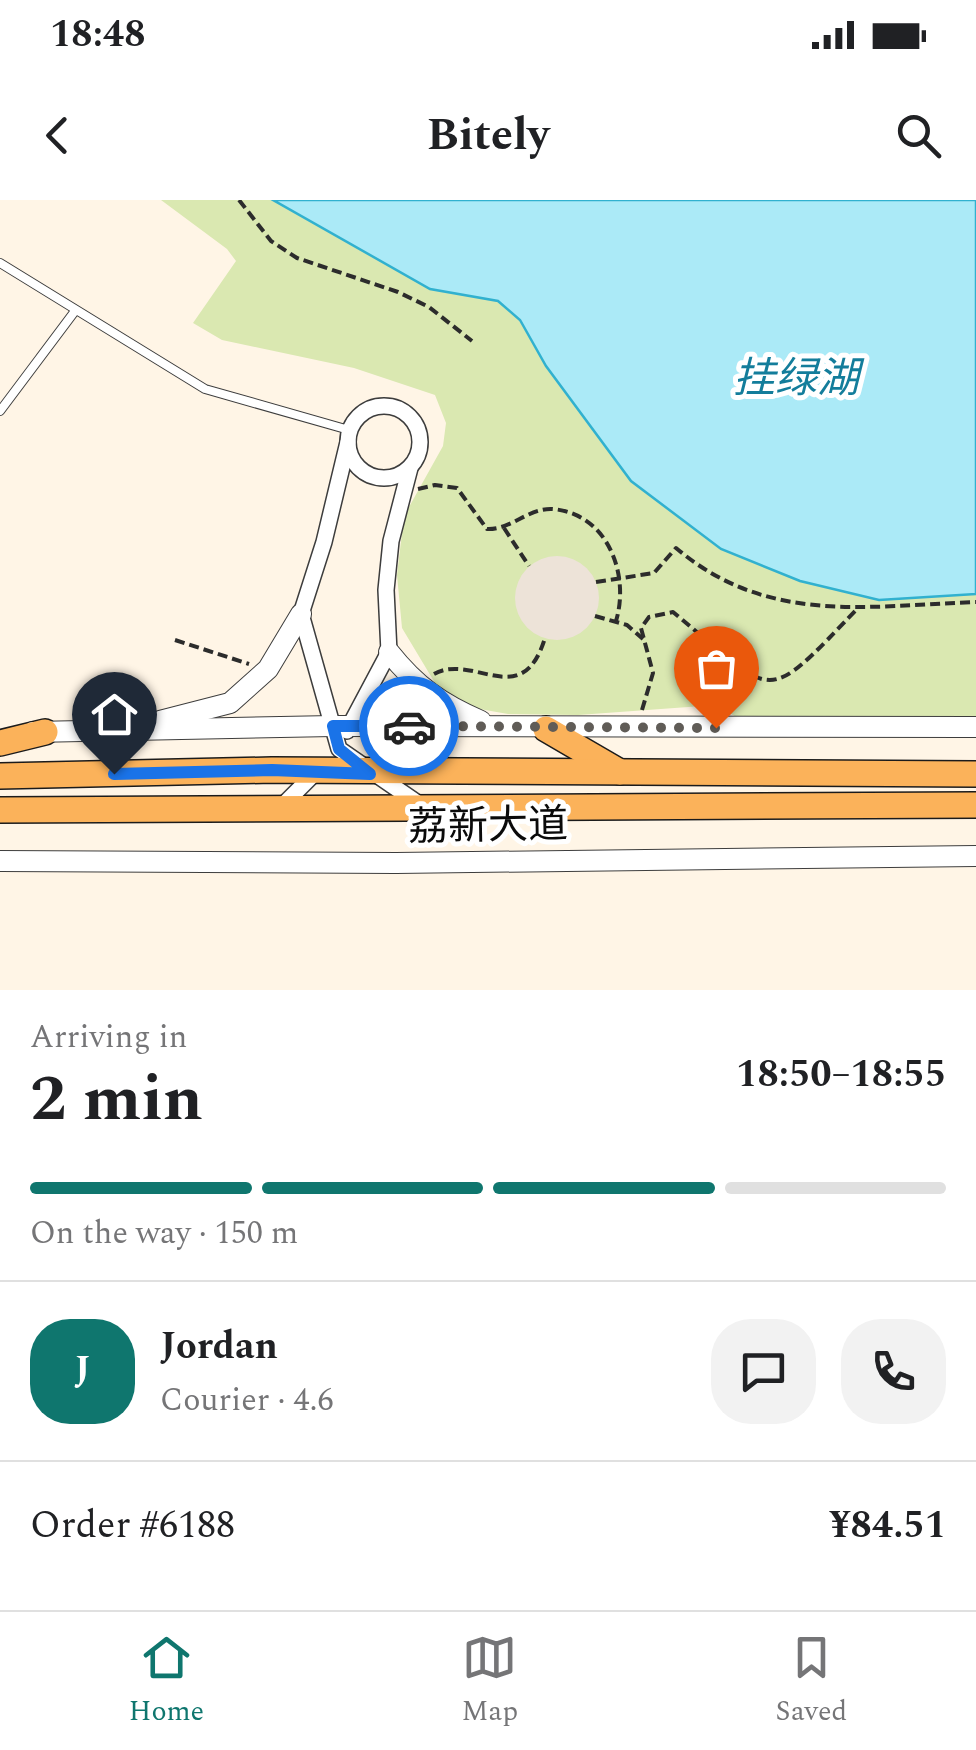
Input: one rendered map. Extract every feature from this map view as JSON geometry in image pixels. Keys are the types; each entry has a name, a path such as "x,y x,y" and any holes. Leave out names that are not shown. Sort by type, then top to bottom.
{"main road":[{"path":"546,730 625,774"},
{"path":"0,742 45,732"},
{"path":"0,776 317,771 976,774"},
{"path":"0,810 976,806"}],"street":[{"path":"128,729 230,703 268,670 301,614 324,542 348,436 364,410 388,406 410,416 420,436 417,459 410,468 391,541 386,590 389,652 341,726"},
{"path":"348,436 350,454 365,473 388,478 410,468"},
{"path":"280,809 339,749 341,726 301,614"},
{"path":"389,652 420,688 444,706 492,726"},
{"path":"0,732 341,726 546,730 976,727"},
{"path":"339,749 370,774 429,810"},
{"name":"荔新大道","path":"0,861 396,863 976,856"}],"lane":[{"path":"0,263 205,390 348,436"},
{"path":"0,411 75,312"}],"path":[{"path":"239,200 271,241 297,258 398,292 429,307 472,342"},
{"path":"404,494 449,484 465,496 480,524 487,529 504,528 531,513 552,510 587,522 612,551 620,577 622,591 616,621"},
{"path":"504,528 529,566"},
{"path":"596,582 642,578 654,573 676,548 722,583 757,596 859,607 976,602"},
{"path":"636,729 653,674 641,628 649,617 673,612 758,682 777,683 794,674 859,607"},
{"path":"595,616 616,621 643,639"},
{"path":"420,688 435,672 451,667 483,676 512,676 534,664 545,638"},
{"path":"176,640 254,666"}],"green space":[{"path":"161,200 273,200 430,289 498,301 519,320 546,366 586,417 879,600 976,594 976,727 755,728 716,705 578,715 508,714 474,708 438,688 402,628 397,575 404,516 443,446 446,423 435,395 354,368 222,340 193,323 236,261 227,249"}],"shaded area":[{"path":"557,556 573,559 587,568 596,582 596,614 587,628 573,637 557,640 541,637 527,628 518,614 515,598 518,582 527,568 541,559"}],"water":[{"name":"挂绿湖","path":"273,200 976,200 976,594 879,600 800,581 721,549 631,481 546,366 520,320 498,301 430,289"}],"way so far":[{"path":"409,726 546,730 716,728"}],"route":[{"path":"114,774 272,770 370,774 339,749 333,726 409,726"}]}
